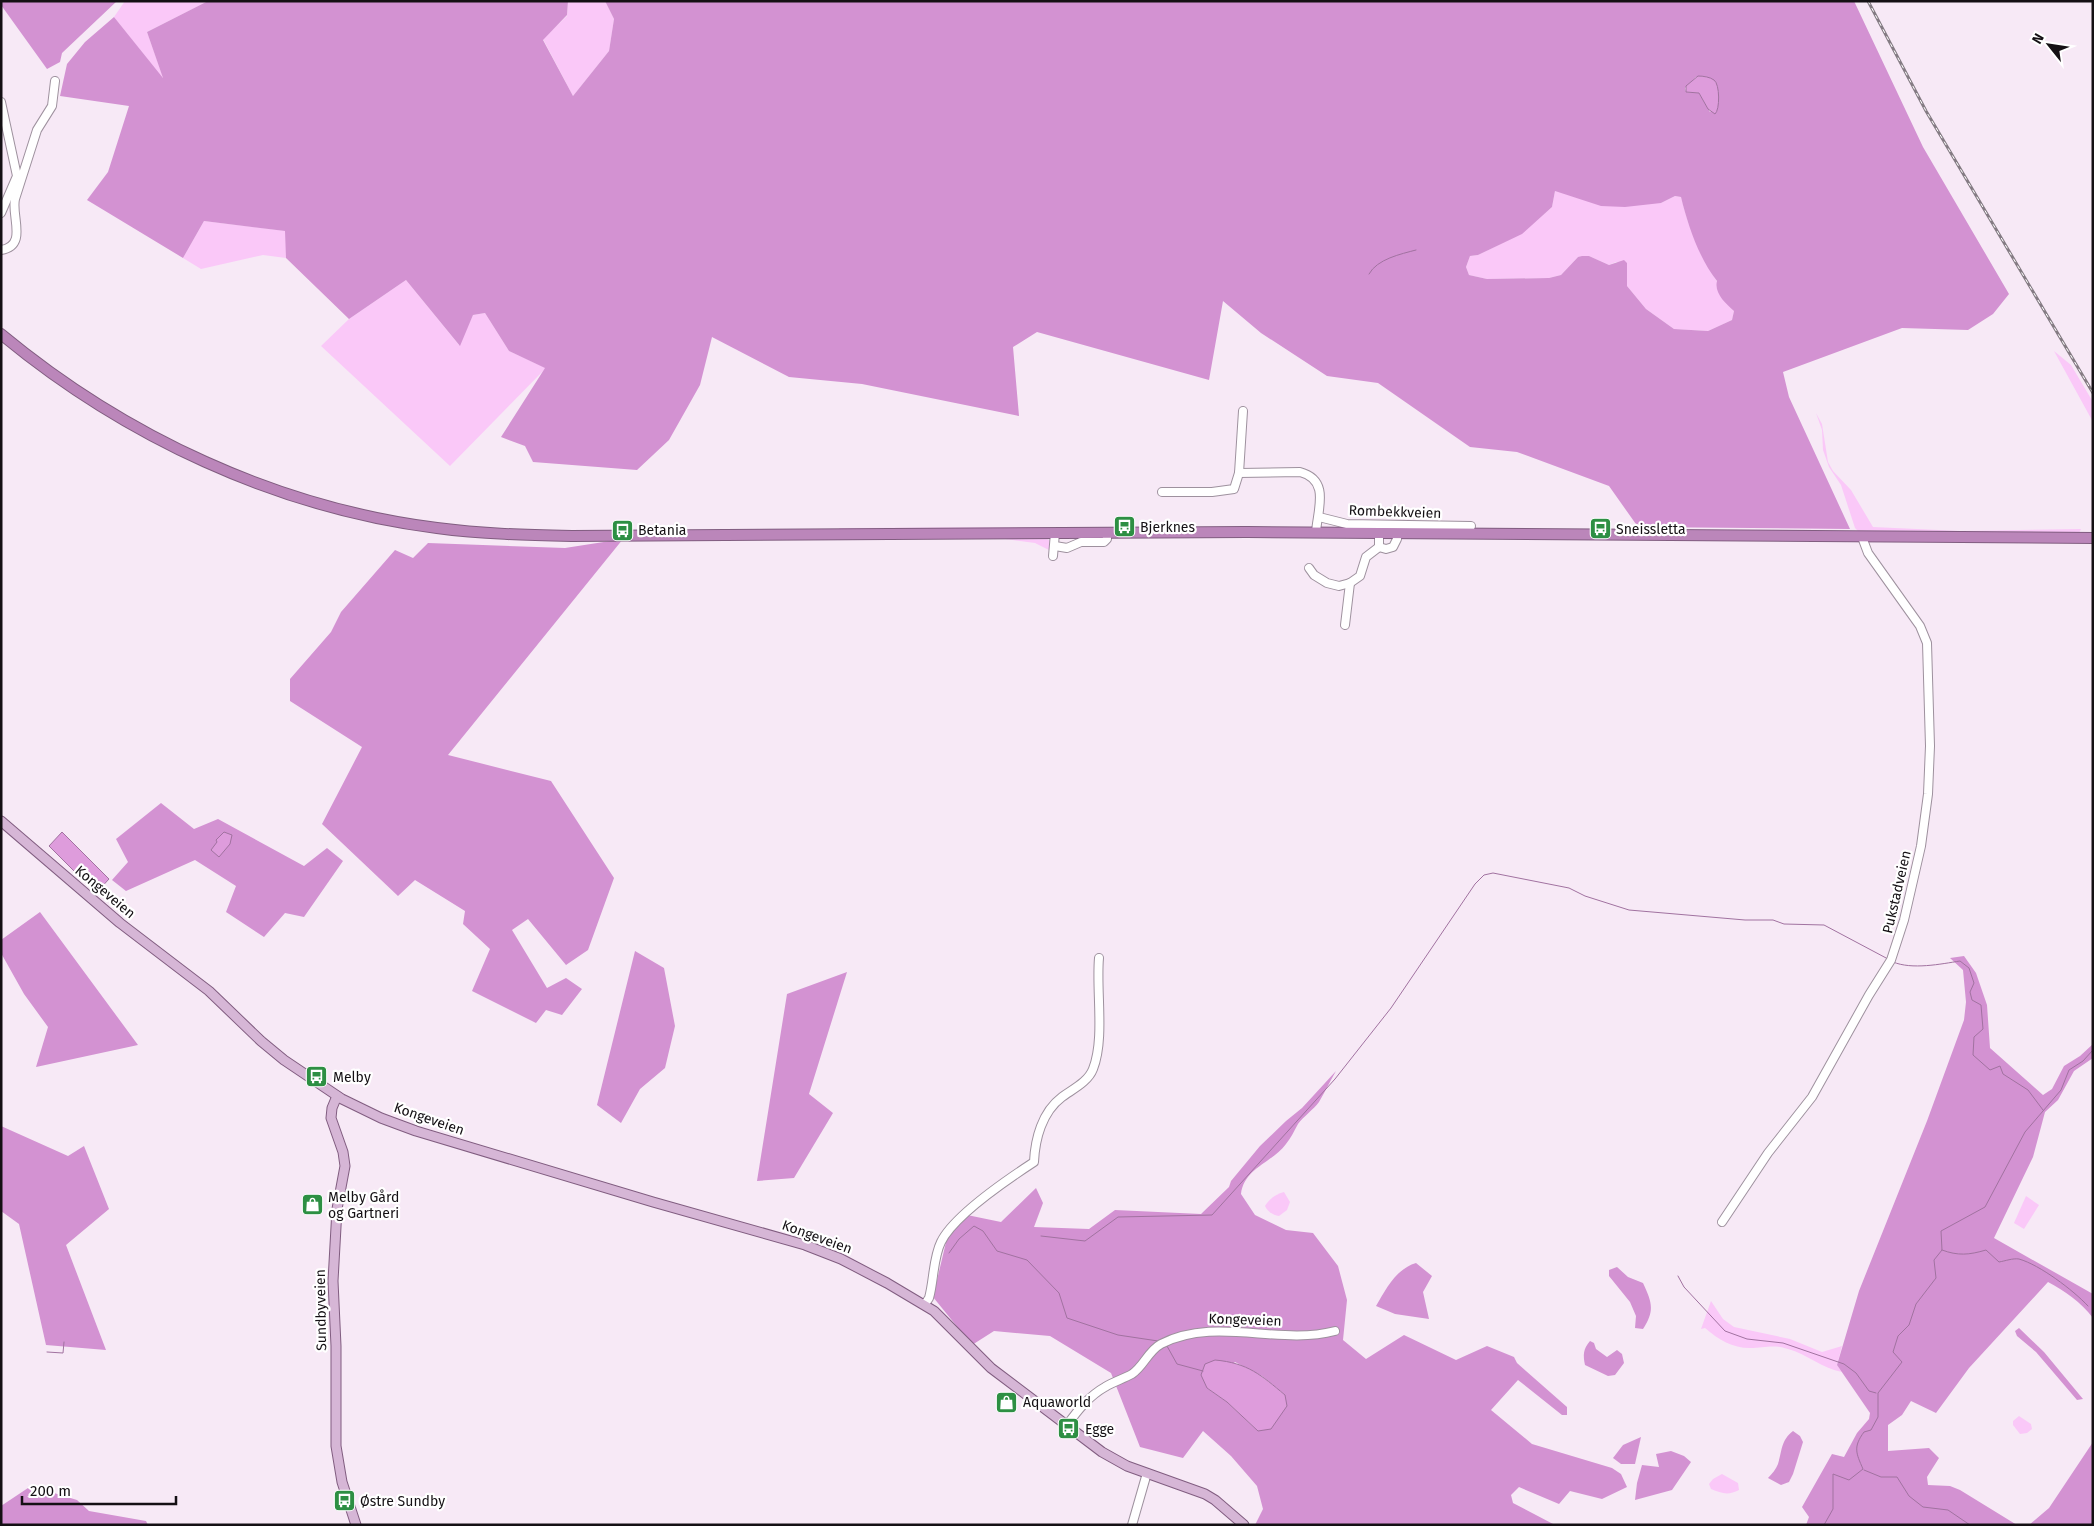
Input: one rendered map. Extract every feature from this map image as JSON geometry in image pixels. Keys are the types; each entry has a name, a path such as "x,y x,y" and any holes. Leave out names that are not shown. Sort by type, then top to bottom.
{"highway":[{"path":"1,334 83,396 148,434 207,463 297,497 364,514 436,528 510,535 563,536 1379,532 2093,538"}],"main road":[{"name":"Kongeveien","path":"1,821 120,923 209,990 274,1052 337,1096 382,1118 416,1131 822,1251 863,1270 925,1304 938,1314 991,1368 1110,1457 1205,1494 1223,1506 1244,1525"},
{"name":"Sundbyveien","path":"337,1096 332,1108 331,1118 343,1152 345,1166 337,1209 333,1281 336,1356 336,1446 342,1482 356,1525"}],"street":[{"path":"1,250 12,246 17,241 18,232 13,208 15,198 37,130 52,106 55,81"},
{"path":"1,102 17,176 1,213"},
{"path":"1162,492 1231,491 1236,486 1239,473 1243,411"},
{"path":"1239,473 1300,472 1309,474 1316,480 1320,490 1319,517 1316,532"},
{"name":"Rombekkveien","path":"1319,517 1347,524 1471,526"},
{"path":"1055,546 1067,548 1082,542 1104,542 1107,540 1107,532"},
{"path":"1379,532 1379,547"},
{"path":"1053,556 1055,533"},
{"name":"Pukstadveien","path":"1722,1222 1768,1153 1812,1097 1869,995 1890,962 1904,920 1926,816 1930,746 1928,650 1926,639 1920,626 1868,553 1862,537"},
{"path":"1309,568 1314,576 1332,586 1350,583 1360,576 1366,557 1379,547 1390,548 1395,545 1397,539"},
{"path":"1345,625 1350,583"},
{"path":"925,1304 929,1298 933,1283 940,1244 945,1235 978,1202 1034,1162 1038,1133 1045,1117 1059,1099 1080,1085 1093,1070 1099,1036 1099,958"},
{"name":"Kongeveien","path":"1067,1424 1082,1404 1095,1394 1132,1374 1154,1349 1167,1342 1189,1335 1215,1331 1289,1336 1319,1335 1335,1331"},
{"path":"1132,1525 1147,1473"}],"shaded area":[{"path":"1,1 117,1 62,53 60,62 47,69 1,5"},
{"path":"125,1 208,1 147,32 164,80 114,17"},
{"path":"208,1 568,1 567,15 543,40 573,96 609,51 614,19 605,1 1854,1 1923,147 2009,294 1993,314 1968,330 1902,328 1783,372 1789,397 1850,529 1638,527 1609,486 1517,452 1470,447 1378,383 1327,376 1261,333 1223,301 1209,380 1037,332 1013,347 1019,416 862,384 789,377 712,337 700,385 669,440 637,470 533,462 525,446 501,437 545,368 509,351 485,313 473,315 460,346 406,280 349,319 286,258 285,231 204,221 183,258 87,200 108,172 129,106 60,96 67,64 85,42 114,17 163,78 147,32","holes":["1704,76 1713,81 1718,90 1718,104 1710,112 1699,93 1686,92 1685,88 1696,77","1555,191 1601,206 1625,207 1661,203 1675,196 1681,197 1695,241 1717,281 1717,290 1734,311 1732,320 1708,331 1674,329 1646,309 1627,286 1627,263 1624,260 1609,265 1589,256 1582,256 1578,257 1561,275 1549,278 1487,279 1469,275 1466,267 1470,256 1478,255 1522,234 1552,207"]},
{"path":"568,1 605,1 614,19 609,51 573,96 543,39 567,16"},
{"path":"1698,76 1711,78 1716,82 1718,103 1715,114 1708,109 1699,93 1686,92 1686,86"},
{"path":"1555,191 1661,203 1675,196 1681,197 1688,222 1712,274 1727,303 1734,311 1732,320 1708,331 1674,329 1646,309 1627,286 1627,263 1616,262 1609,265 1589,256 1578,257 1561,275 1549,278 1487,279 1469,275 1466,267 1470,256 1478,255 1522,233 1552,207"},
{"path":"204,221 286,231 286,258 263,255 201,269 183,258"},
{"path":"406,280 459,345 473,315 485,313 509,351 546,368 450,466 321,346 349,319"},
{"path":"2054,351 2071,365 2093,402 2093,422"},
{"path":"1816,413 1822,424 1828,462 1833,471 1851,490 1873,527 1960,531 2081,529 2079,533 1858,531 1855,528 1841,485 1829,467 1823,450 1822,430"},
{"path":"1051,527 1051,529 839,530 839,528"},
{"path":"1045,538 1051,541 1052,548 1049,550 1035,543 1005,539 846,539"},
{"path":"623,539 448,755 551,781 614,878 588,950 566,965 528,919 512,930 547,988 566,978 582,989 562,1015 546,1010 536,1023 472,991 490,949 463,924 465,911 415,880 398,896 322,824 362,747 290,701 290,679 331,632 341,612 395,550 413,558 428,543 565,548"},
{"path":"161,803 194,829 218,819 304,866 327,848 343,861 304,917 285,913 264,937 226,912 236,886 195,860 126,891 112,880 128,862 116,839"},
{"path":"62,832 109,879 96,893 49,846"},
{"path":"224,832 232,835 230,844 219,857 211,850 217,842 216,840"},
{"path":"40,912 138,1045 36,1067 48,1027 24,994 1,953 1,940"},
{"path":"635,951 664,968 675,1026 665,1068 640,1089 621,1123 597,1105"},
{"path":"1964,956 1976,973 1987,1005 1990,1048 2043,1095 2052,1089 2064,1066 2080,1056 2093,1044 2093,1058 2074,1071 2058,1100 2045,1112 2033,1157 1994,1238 2093,1294 2093,1318 2072,1297 2048,1282 1969,1368 1936,1413 1911,1401 1902,1415 1888,1425 1888,1451 1929,1448 1939,1458 1927,1477 1928,1485 1950,1486 1960,1490 2017,1525 1806,1525 1809,1517 1802,1507 1832,1454 1844,1457 1857,1433 1869,1419 1870,1413 1837,1365 1859,1291 1927,1121 1964,1020 1966,1002 1963,970 1950,958"},
{"path":"847,972 809,1094 833,1113 794,1178 757,1181 787,994"},
{"path":"1336,1071 1319,1102 1298,1124 1280,1151 1247,1178 1241,1194 1255,1215 1286,1230 1313,1233 1338,1266 1347,1300 1343,1340 1366,1359 1404,1335 1456,1360 1487,1346 1514,1357 1517,1363 1567,1407 1567,1415 1562,1415 1518,1380 1491,1410 1532,1444 1612,1468 1621,1474 1627,1487 1602,1499 1570,1491 1559,1504 1519,1487 1511,1495 1513,1503 1555,1525 1255,1525 1263,1509 1257,1486 1231,1456 1203,1431 1183,1458 1140,1447 1111,1373 1050,1336 994,1331 972,1345 933,1297 947,1238 967,1215 1001,1222 1036,1188 1043,1203 1034,1227 1089,1229 1115,1210 1201,1214 1229,1187 1231,1181 1260,1146 1302,1108","holes":["1235,1362 1262,1376 1285,1395 1258,1431 1227,1402 1207,1388"]},
{"path":"1,1126 68,1156 84,1146 109,1209 66,1245 106,1350 46,1345 19,1224 1,1211"},
{"path":"1284,1192 1290,1202 1287,1210 1279,1216 1273,1214 1265,1206 1273,1197"},
{"path":"2026,1196 2039,1205 2024,1229 2014,1223"},
{"path":"1416,1263 1432,1276 1423,1292 1429,1319 1395,1314 1376,1306 1397,1275"},
{"path":"1617,1267 1628,1277 1643,1283 1646,1290 1651,1312 1643,1329 1635,1328 1636,1316 1630,1302 1609,1276 1609,1270"},
{"path":"1711,1301 1723,1319 1734,1327 1790,1339 1822,1352 1842,1346 1837,1365 1842,1372 1828,1368 1788,1349 1773,1346 1737,1347 1721,1340 1705,1328 1701,1329"},
{"path":"2019,1328 2044,1352 2083,1399 2077,1400 2036,1352 2017,1336 2015,1331"},
{"path":"1590,1341 1594,1343 1596,1349 1607,1357 1617,1350 1622,1354 1624,1363 1615,1375 1608,1376 1585,1365 1584,1352"},
{"path":"1215,1360 1236,1364 1253,1371 1285,1395 1287,1406 1271,1429 1258,1431 1227,1402 1207,1388 1201,1375 1205,1364"},
{"path":"2019,1416 2031,1424 2032,1429 2027,1433 2020,1434 2013,1425 2013,1421"},
{"path":"1793,1431 1800,1436 1803,1442 1789,1482 1781,1485 1768,1478 1778,1464 1786,1438"},
{"path":"1641,1437 1635,1464 1621,1464 1613,1458 1623,1445"},
{"path":"2093,1442 2093,1525 2029,1525 2049,1508"},
{"path":"1671,1451 1684,1456 1691,1462 1672,1490 1635,1500 1642,1465 1659,1467 1656,1454"},
{"path":"1722,1474 1738,1483 1739,1490 1721,1493 1711,1489 1709,1484 1713,1479"},
{"path":"31,1486 77,1500 89,1511 146,1521 148,1525 1,1525 1,1506"}],"waterway":[{"path":"1369,274 1383,261 1416,250"},
{"path":"1041,1236 1085,1241 1118,1217 1212,1215 1335,1079 1391,1008 1475,884 1484,875 1493,873 1569,888 1585,896 1629,910 1745,920 1773,920 1784,924 1824,925 1888,959"},
{"path":"1893,962 1918,966 1960,961 1969,968 1974,983 1970,992 1972,1000 1981,1005 1983,1029 1974,1037 1973,1055 1990,1070 2000,1066 2003,1074 2028,1090 2043,1110"},
{"path":"1824,1525 1833,1509 1833,1474 1849,1480 1863,1469 1857,1454 1858,1442 1864,1432 1871,1430 1878,1417 1878,1393 1902,1362 1893,1352 1898,1336 1909,1325 1916,1304 1936,1278 1934,1260 1942,1250 1941,1231 1985,1207 2025,1132 2061,1090 2069,1070 2083,1061 2093,1050"},
{"path":"949,1253 959,1239 974,1226 983,1231 997,1251 1027,1260 1059,1293 1067,1318 1118,1335 1158,1341"},
{"path":"1942,1250 1964,1254 1986,1250 1999,1262 2012,1259 2027,1262 2056,1279 2088,1306"},
{"path":"1678,1276 1684,1287 1725,1331 1747,1339 1783,1343 1844,1364 1856,1373 1869,1391 1876,1393"},
{"path":"47,1352 63,1353 64,1342"},
{"path":"1167,1346 1177,1364 1203,1371"},
{"path":"1864,1470 1881,1477 1897,1477 1909,1496 1923,1507 1948,1510 1970,1525"}],"railway":[{"path":"1868,1 1926,111 2093,393"}],"place":[{"name":"Bjerknes","path":"1124,527"},
{"name":"Sneissletta","path":"1600,529"},
{"name":"Betania","path":"622,530"},
{"name":"Melby","path":"317,1077"},
{"name":"Melby Gård og Gartneri","path":"312,1205"},
{"name":"Aquaworld","path":"1007,1402"},
{"name":"Egge","path":"1069,1429"},
{"name":"Østre Sundby","path":"344,1501"}]}
